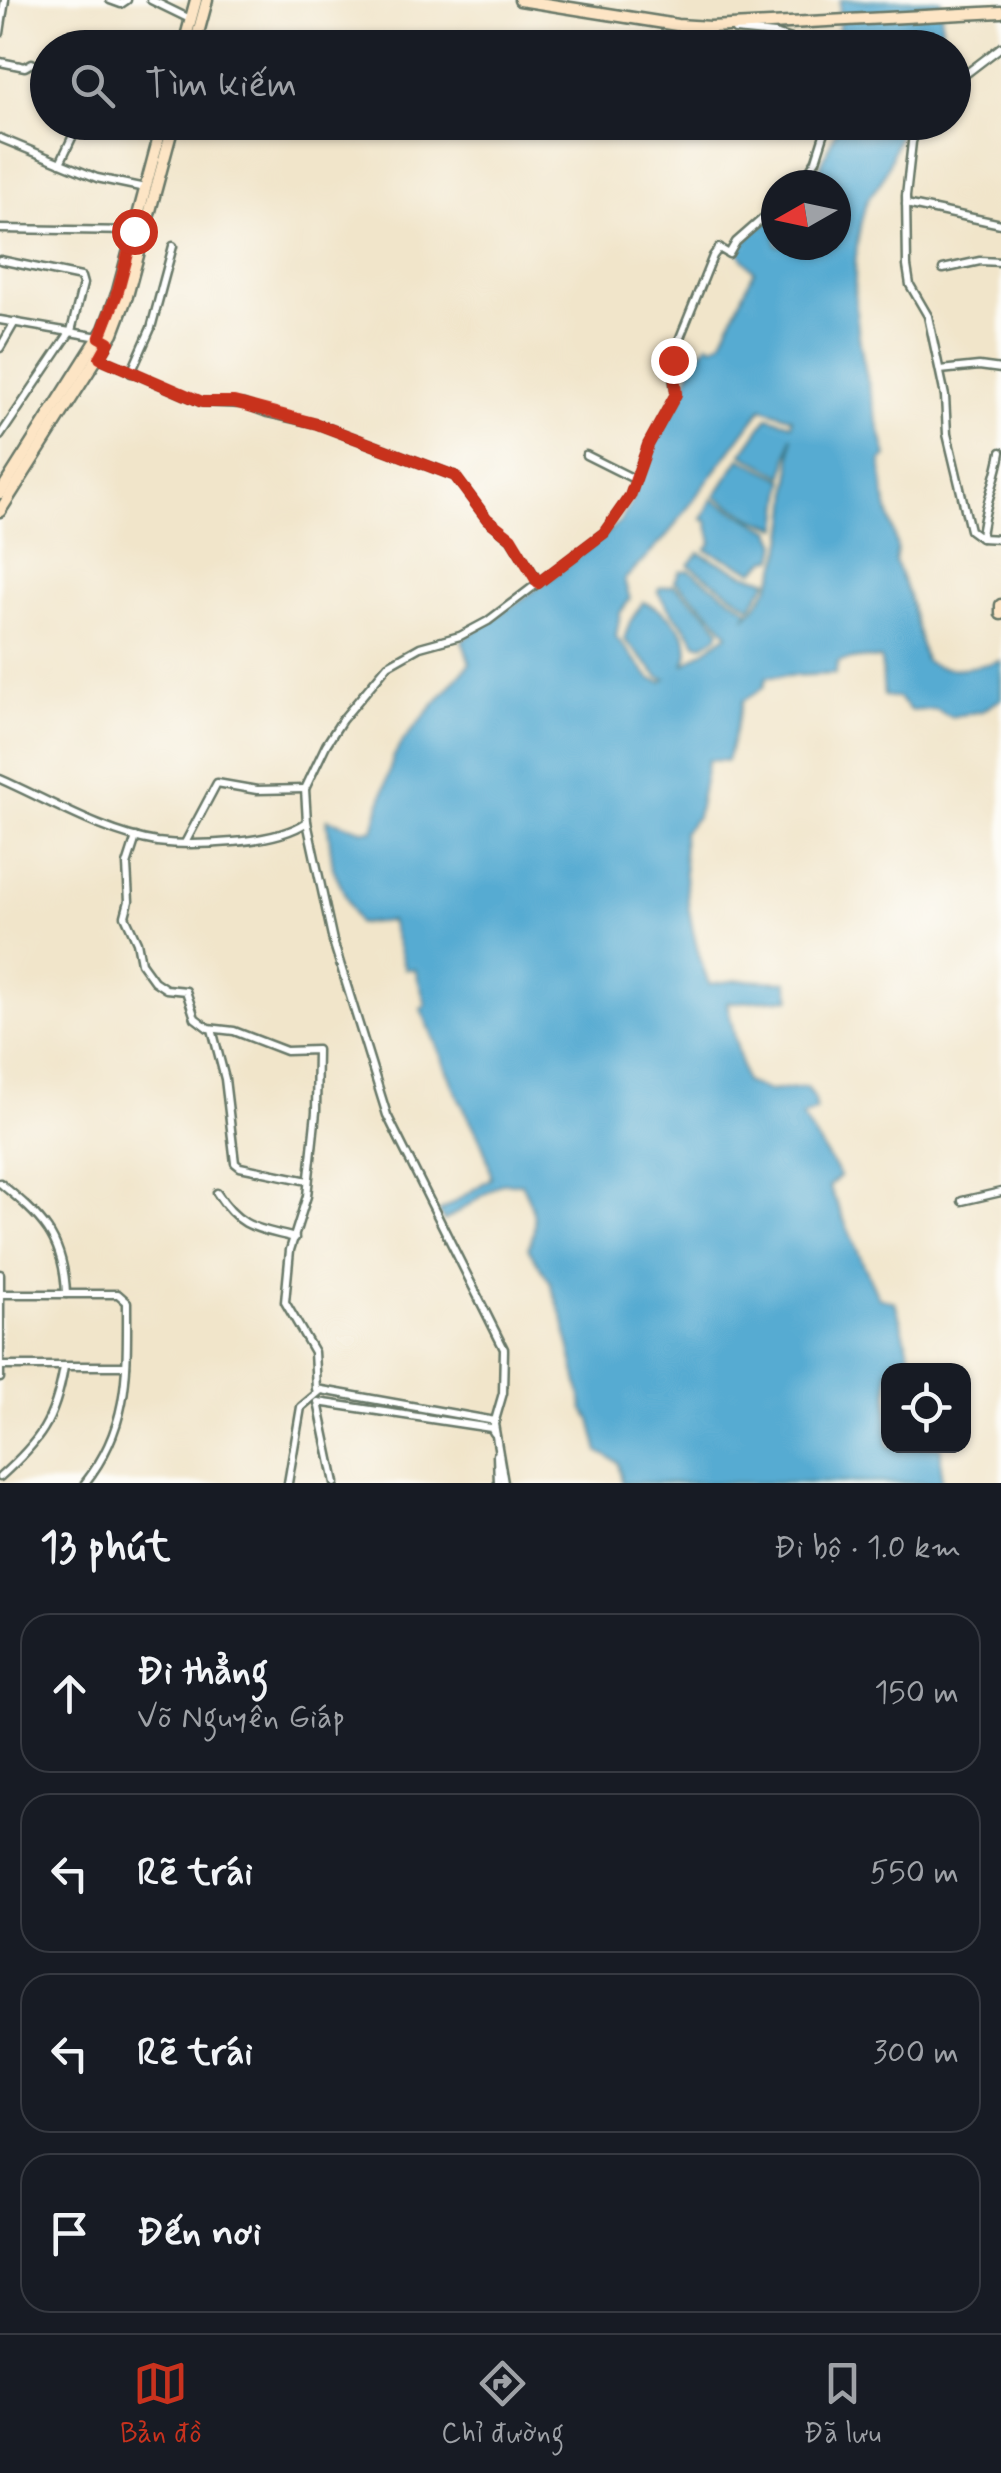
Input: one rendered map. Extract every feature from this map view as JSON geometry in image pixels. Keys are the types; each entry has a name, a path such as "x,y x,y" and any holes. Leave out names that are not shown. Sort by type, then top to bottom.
{"main road":[{"path":"187,30 196,0"},
{"path":"199,30 207,0"},
{"path":"520,0 677,25 719,27 1001,12"},
{"path":"0,511 100,358 158,140"},
{"path":"0,493 104,339 126,296 169,140"},
{"path":"1001,605 1001,614"}],"street":[{"path":"0,33 5,0"},
{"path":"110,0 121,4 127,0"},
{"path":"151,0 190,19"},
{"path":"719,27 743,30"},
{"path":"971,71 1001,47"},
{"path":"0,62 25,67 30,64"},
{"path":"0,138 97,178 146,188"},
{"path":"60,163 71,140"},
{"path":"810,170 822,140"},
{"path":"913,140 906,204 910,285 928,316 940,370 947,434 970,530 981,538 1001,539"},
{"path":"906,204 1001,224"},
{"path":"501,1483 495,1421 502,1393 504,1349 387,1115 338,962 307,822 305,789 342,720 388,665 420,647 476,628 604,533 630,496 634,478 676,394 672,367 676,350 712,256 719,248 729,254 736,242 761,220"},
{"path":"0,229 134,231"},
{"path":"131,374 151,328 173,246"},
{"path":"0,260 81,277 83,284 71,330 0,436"},
{"path":"943,269 986,260 1001,262"},
{"path":"0,320 104,339"},
{"path":"0,348 15,322"},
{"path":"100,358 202,402 234,402 317,424 455,476 487,519 511,538 538,583"},
{"path":"940,370 979,366 1001,369"},
{"path":"981,538 982,513 997,477 1001,452"},
{"path":"586,455 634,478"},
{"path":"0,779 136,837 184,843 257,839 293,830 307,822"},
{"path":"184,843 217,782 257,790 305,789"},
{"path":"136,837 128,864 129,901 124,916 135,935 141,962 160,986 186,991 195,1018 212,1029 234,1031 286,1052 317,1050 316,1112 308,1181 284,1302 314,1352 314,1385 320,1391 495,1421"},
{"path":"212,1029 225,1078 235,1163 308,1181"},
{"path":"0,1183 43,1220 58,1247 66,1294"},
{"path":"962,1201 1001,1192"},
{"path":"217,1194 242,1223 295,1238"},
{"path":"0,1274 0,1378"},
{"path":"1,1294 118,1294 127,1302 124,1400 109,1447 85,1483"},
{"path":"0,1366 126,1366"},
{"path":"0,1478 34,1446 50,1422 59,1399 64,1366"},
{"path":"288,1483 302,1407 320,1391"},
{"path":"334,1483 318,1402 492,1428 501,1483"}],"water":[{"path":"840,0 941,0 942,30 839,30"},
{"path":"832,140 897,140 885,174 865,206 855,268 858,332 887,456 881,461 897,548 895,562 908,594 925,661 952,668 1001,661 1001,699 982,711 951,717 935,709 911,711 898,698 884,696 881,659 838,662 835,674 767,677 763,688 743,701 727,761 708,760 697,817 683,832 692,928 709,984 739,980 787,982 791,998 727,1003 745,1082 769,1091 807,1087 816,1110 802,1117 840,1176 829,1186 878,1297 895,1302 913,1363 881,1363 881,1453 941,1453 941,1483 622,1483 618,1462 599,1452 591,1420 584,1410 563,1318 550,1282 528,1248 534,1215 521,1183 502,1183 444,1221 439,1212 491,1178 486,1154 421,1009 426,1005 415,969 405,969 390,921 358,924 333,868 327,819 373,830 393,758 402,742 470,663 462,640 544,584 620,522 631,503 643,462 680,399 692,367 708,343 713,346 721,342 754,271 737,251 761,225 761,260 851,260 851,170 819,170","holes":["762,408 792,418 792,424 768,417 742,454 784,476 792,436 785,533 772,580 744,618 749,610 689,570 680,571 675,581 728,634 684,665 687,645 679,627 663,612 643,602 624,639 659,677 666,679 651,679 616,637 620,613 630,599 624,580 666,537"]},
{"path":"740,458 785,480 779,528 715,496"},
{"path":"712,499 772,531 778,544 775,558 754,571 706,550 712,542 707,521 702,519"},
{"path":"699,553 744,574 768,580 751,607 689,565"},
{"path":"674,585 710,616 720,630 718,636 703,645 696,643 658,592 659,588"}],"route":[{"path":"134,231 118,291 100,337 109,342 100,358 202,402 234,402 317,424 455,476 487,519 511,538 538,583 604,533 630,496 648,445 676,394 673,360"}]}
